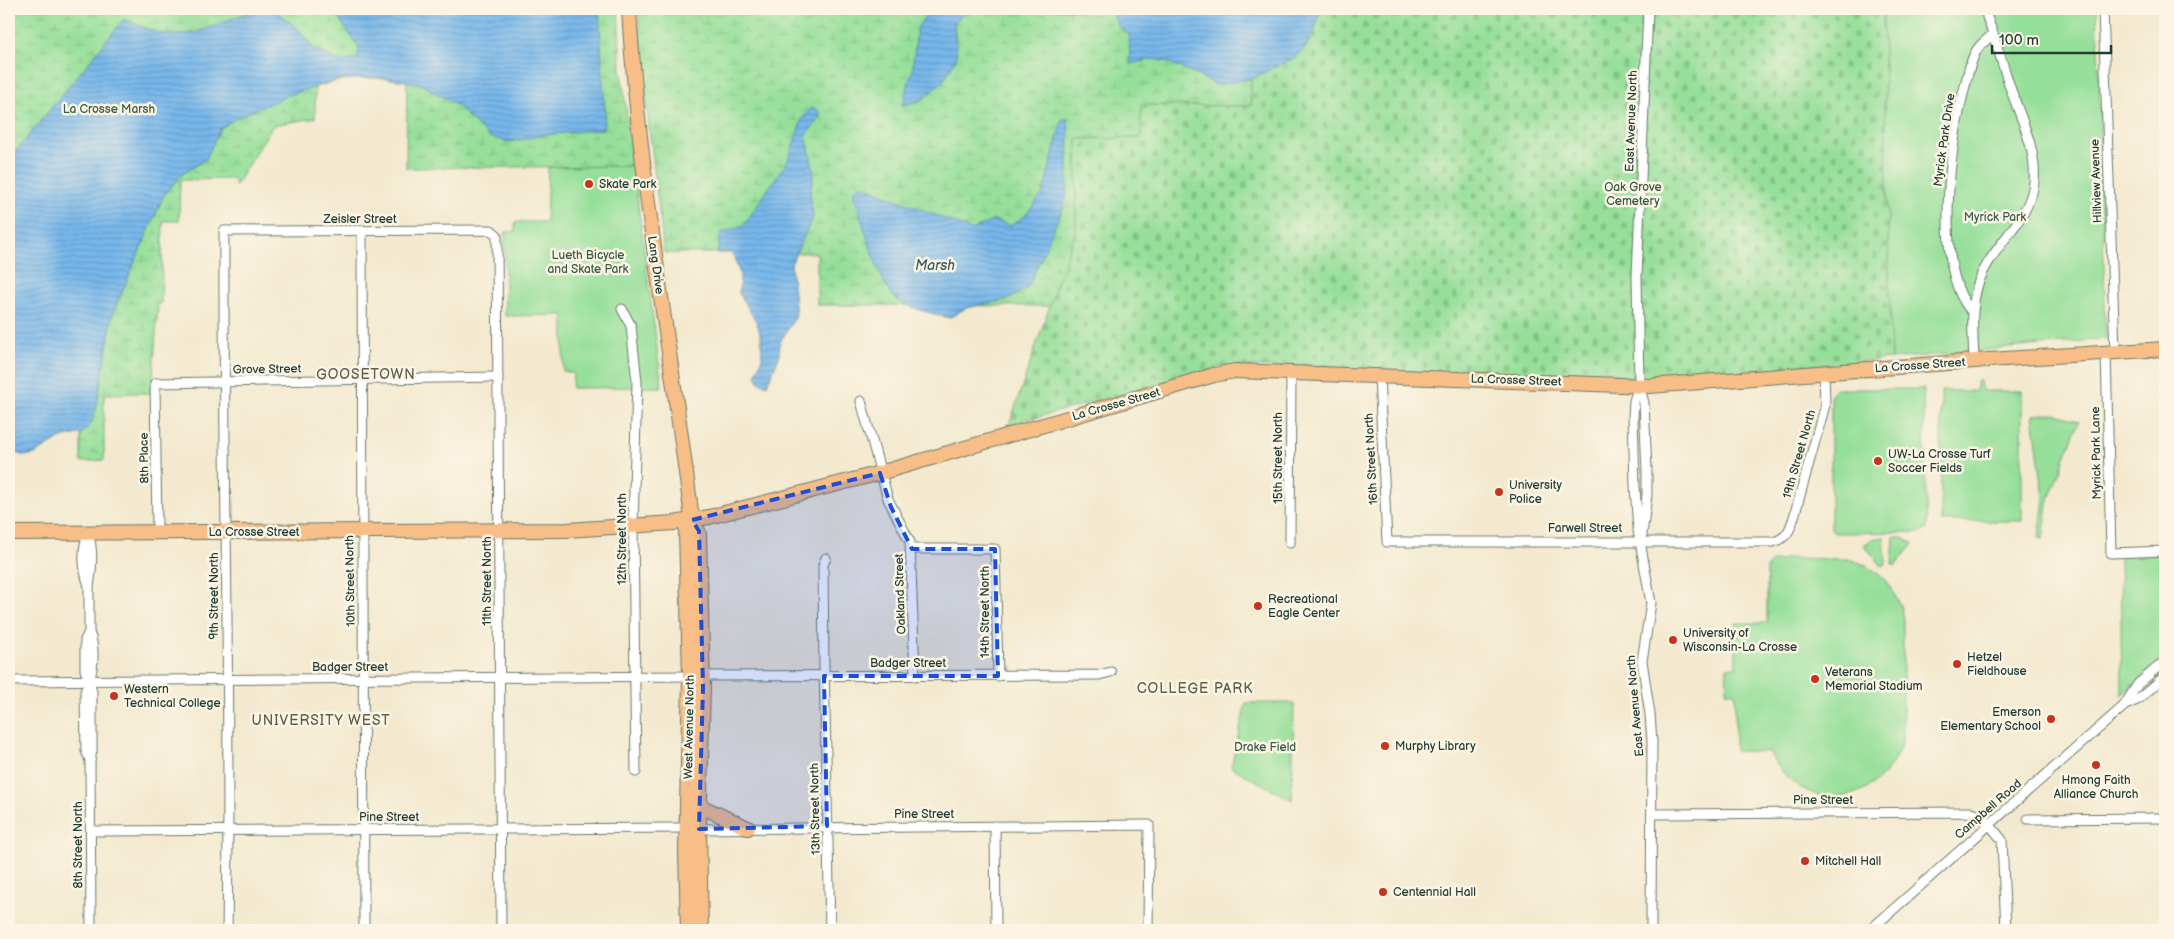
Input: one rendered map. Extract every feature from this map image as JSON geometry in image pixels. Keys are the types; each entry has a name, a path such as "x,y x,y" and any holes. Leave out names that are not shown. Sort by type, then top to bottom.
{"main road":[{"name":"Lang Drive","path":"629,9 633,73 642,160 692,523"},
{"name":"La Crosse Street","path":"9,533 500,530 692,523 880,473 1235,371 1665,385 1974,361 2165,349"},
{"name":"West Avenue North","path":"688,930 693,828 699,534 692,523"},
{"name":"West Avenue North","path":"697,676 700,806 693,828 701,930"},
{"path":"700,806 748,828"}],"street":[{"name":"East Avenue North","path":"1648,9 1637,277 1639,384 1634,401 1633,416 1635,486 1640,540 1650,603 1642,661 1652,742 1652,930"},
{"path":"1974,361 1972,312 1982,274 2025,208 2034,182 2034,168 2027,133 1986,9"},
{"name":"Hillview Avenue","path":"2103,9 2111,352"},
{"name":"Myrick Park Drive","path":"1972,312 1962,298 1954,274 1949,236 1949,179 1960,104 1970,68 1979,48 1993,34"},
{"name":"Zeisler Street","path":"224,232 491,230 496,233"},
{"name":"9th Street North","path":"224,232 223,382 228,680 227,930"},
{"name":"10th Street North","path":"362,232 364,930"},
{"name":"11th Street North","path":"496,233 500,530 498,678 502,829 501,930"},
{"name":"12th Street North","path":"622,309 631,326 637,382 633,526 636,772"},
{"name":"Myrick Park Lane","path":"2111,352 2111,553 2165,551"},
{"name":"19th Street North","path":"1783,538 1788,533 1794,517 1825,405 1824,372"},
{"name":"15th Street North","path":"1290,543 1291,373"},
{"name":"16th Street North","path":"1379,375 1387,542"},
{"name":"Grove Street","path":"155,383 498,377"},
{"name":"8th Place","path":"155,383 157,532"},
{"name":"Oakland Street","path":"860,401 891,507 907,533 911,549 915,676"},
{"name":"8th Street North","path":"88,533 84,543 84,572 88,586 89,632 85,640 85,670 89,681 86,692 86,751 90,760 91,930"},
{"name":"Farwell Street","path":"1387,542 1640,540 1774,542 1783,538"},
{"name":"14th Street North","path":"911,549 996,549 998,676"},
{"path":"824,676 823,565 826,558"},
{"name":"Campbell Road","path":"2124,706 2138,684 2165,661"},
{"name":"Badger Street","path":"9,681 697,676 998,676 1099,675 1111,672"},
{"name":"13th Street North","path":"824,676 830,930"},
{"name":"Campbell Road","path":"1870,930 2124,706 2139,698 2165,676"},
{"name":"Pine Street","path":"1652,814 1971,812 1982,815 1990,824"},
{"path":"2028,819 2165,818"},
{"name":"Pine Street","path":"91,831 1149,824 1148,930"},
{"path":"1990,824 2002,840 2006,930"},
{"path":"995,826 996,930"}],"highlighted area":[{"path":"880,473 891,507 912,549 995,549 998,676 824,676 827,826 699,829 703,688 699,531 692,520"}],"green space":[{"name":"La Crosse Marsh","path":"9,9 618,9 621,69 633,166 406,168 407,81 361,78 315,87 315,118 273,125 235,186 234,179 180,180 179,221 163,221 161,303 158,304 152,393 104,394 104,460 81,462 80,227 9,228"},
{"path":"638,9 1251,9 1251,106 1142,105 1141,138 1077,139 1076,229 1050,306 817,305 817,253 664,253 646,101"},
{"name":"Oak Grove Cemetery","path":"1251,9 1883,9 1891,359 1643,379 1225,366 1009,425 1076,229 1077,139 1141,138 1141,105 1251,106"},
{"name":"Myrick Park","path":"1883,9 2097,9 2106,339 1891,359"},
{"name":"Lueth Bicycle and Skate Park","path":"633,166 662,387 572,388 573,373 563,371 564,315 505,316 505,232 515,232 515,222 546,222 548,167"},
{"path":"1978,380 1980,381 1982,391 2022,391 2022,521 1941,521 1941,391 1975,391"},
{"name":"UW-La Crosse Turf Soccer Fields","path":"1836,389 1923,389 1927,529 1922,532 1835,533 1831,528 1831,394"},
{"path":"2057,414 2079,421 2049,499 2043,539 2039,538 2044,498 2033,415"},
{"path":"1894,536 1902,537 1913,544 1895,566 1892,564"},
{"path":"1884,537 1886,564 1882,566 1864,545 1872,539"},
{"path":"2120,555 2165,555 2165,656 2122,695"},
{"name":"Veterans Memorial Stadium","path":"1786,558 1848,559 1866,565 1887,581 1901,607 1903,620 1903,738 1896,757 1885,772 1872,784 1856,793 1839,797 1821,796 1804,789 1787,777 1770,752 1735,751 1735,692 1726,691 1727,667 1736,667 1736,623 1767,623 1767,567 1773,561 1780,561"},
{"name":"Drake Field","path":"1246,703 1294,703 1292,800 1231,767"}],"water":[{"name":"La Crosse Marsh","path":"264,9 278,13 296,27 313,48 341,62 358,59 359,47 332,9 599,9 605,115 603,129 544,135 510,142 489,137 456,105 419,83 378,77 338,80 289,95 234,119 220,129 206,159 181,175 164,195 113,313 96,410 90,426 83,433 61,438 35,454 25,456 9,451 9,160 124,19 159,33 183,35 207,29 252,11"},
{"path":"930,9 984,9 963,14 954,23 957,57 943,81 923,99 902,106 912,72 917,28"},
{"path":"1055,9 1113,9 1082,11"},
{"path":"1113,9 1321,9 1313,36 1298,56 1253,78 1218,85 1168,62 1153,59 1130,64 1129,34 1117,24"},
{"path":"811,108 818,110 821,115 806,136 814,172 810,193 813,217 791,264 796,316 780,342 779,357 767,385 759,382 756,374 762,358 761,337 757,323 739,293 740,274 732,252 717,253 721,233 744,225 788,160 802,119"},
{"name":"Marsh","path":"1062,119 1068,119 1067,192 1064,206 1028,287 1010,299 966,308 949,318 914,308 895,298 889,291 877,264 853,191 859,185 972,230 994,220 1010,226 1025,216 1043,193"}],"place":[{"name":"Skate Park","path":"589,184"},
{"name":"UW-La Crosse Turf Soccer Fields","path":"1878,461"},
{"name":"University Police","path":"1499,492"},
{"name":"Recreational Eagle Center","path":"1258,606"},
{"name":"University of Wisconsin-La Crosse","path":"1673,640"},
{"name":"Hetzel Fieldhouse","path":"1957,664"},
{"name":"Veterans Memorial Stadium","path":"1815,679"},
{"name":"Western Technical College","path":"114,696"},
{"name":"Emerson Elementary School","path":"2051,719"},
{"name":"Murphy Library","path":"1385,746"},
{"name":"Hmong Faith Alliance Church","path":"2096,765"},
{"name":"Mitchell Hall","path":"1805,861"},
{"name":"Centennial Hall","path":"1383,892"}],"district":[{"name":"GOOSETOWN","path":"366,374"},
{"name":"COLLEGE PARK","path":"1195,688"},
{"name":"UNIVERSITY WEST","path":"321,720"}]}
